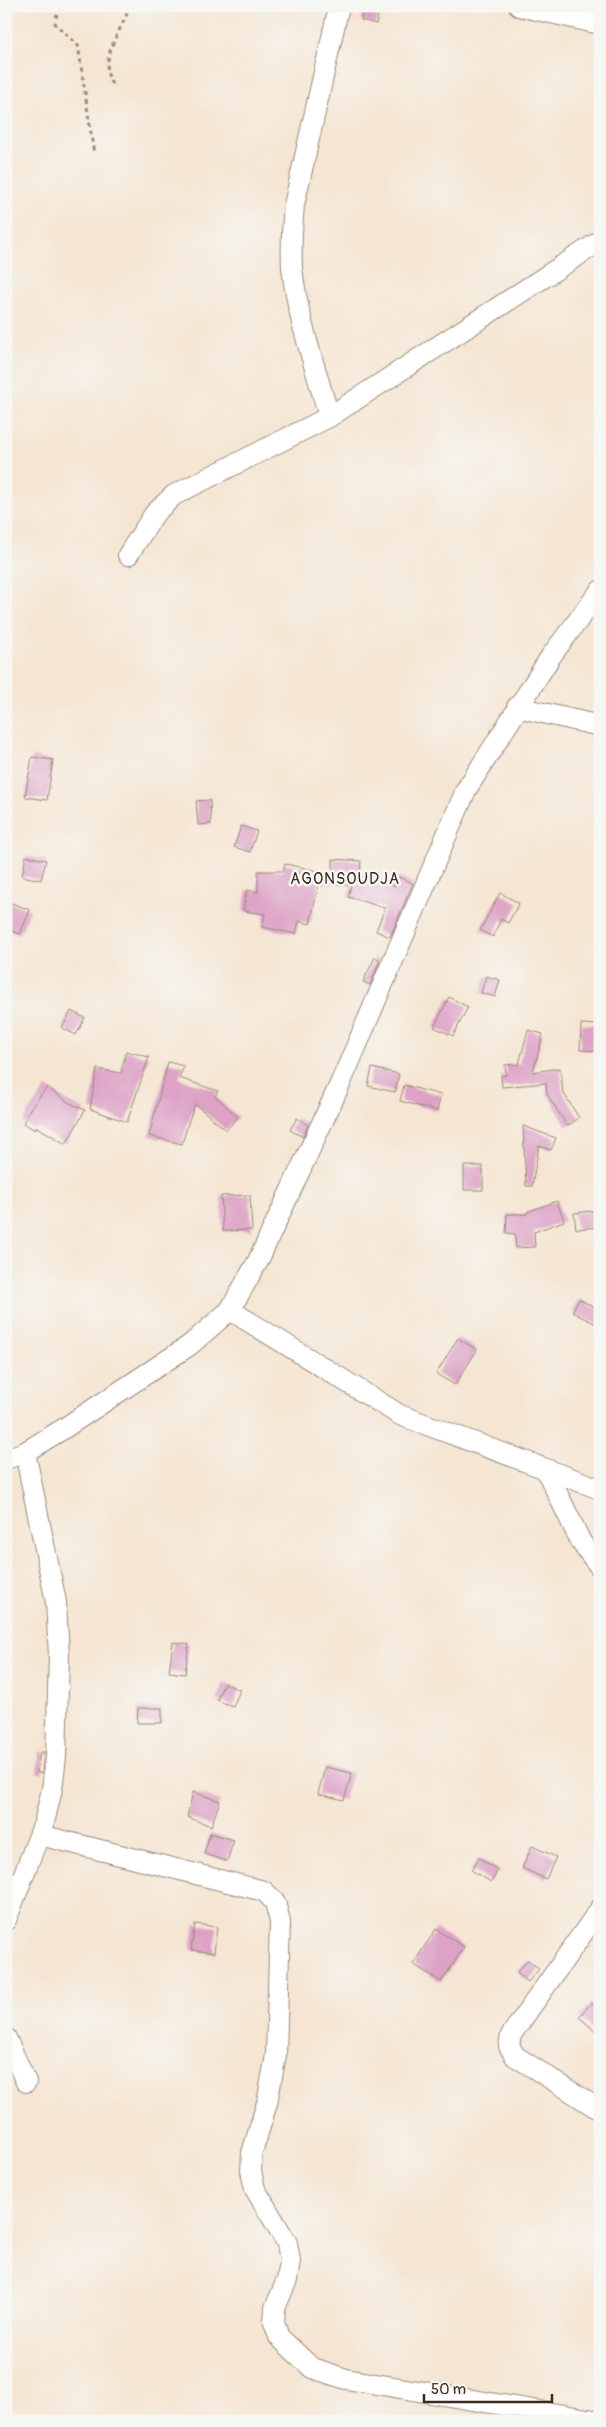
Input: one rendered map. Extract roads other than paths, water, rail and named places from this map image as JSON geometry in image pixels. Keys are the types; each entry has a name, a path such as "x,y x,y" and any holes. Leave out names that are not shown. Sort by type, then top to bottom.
{"street":[{"path":"329,418 297,298 292,266 292,229 294,206 339,6"},
{"path":"519,6 600,24"},
{"path":"128,555 155,513 174,495 329,418 600,241"},
{"path":"6,1459 25,1452 190,1345 230,1310 258,1261 341,1082 466,790 551,656 600,591"},
{"path":"517,707 600,726"},
{"path":"230,1310 400,1415 600,1489"},
{"path":"6,1920 48,1811 55,1765 59,1656 56,1602 25,1452"},
{"path":"546,1470 581,1542 600,1567"},
{"path":"40,1835 264,1891 275,1902 280,1922 276,2055 266,2103 252,2153 251,2171 255,2189 287,2243 290,2261 287,2280 275,2308 274,2323 279,2337 312,2368 346,2379 600,2420"},
{"path":"600,1909 511,2035 509,2046 515,2056 600,2110"},
{"path":"6,2038 26,2082"}],"district":[{"name":"AGONSOUDJA","path":"345,878"}]}
